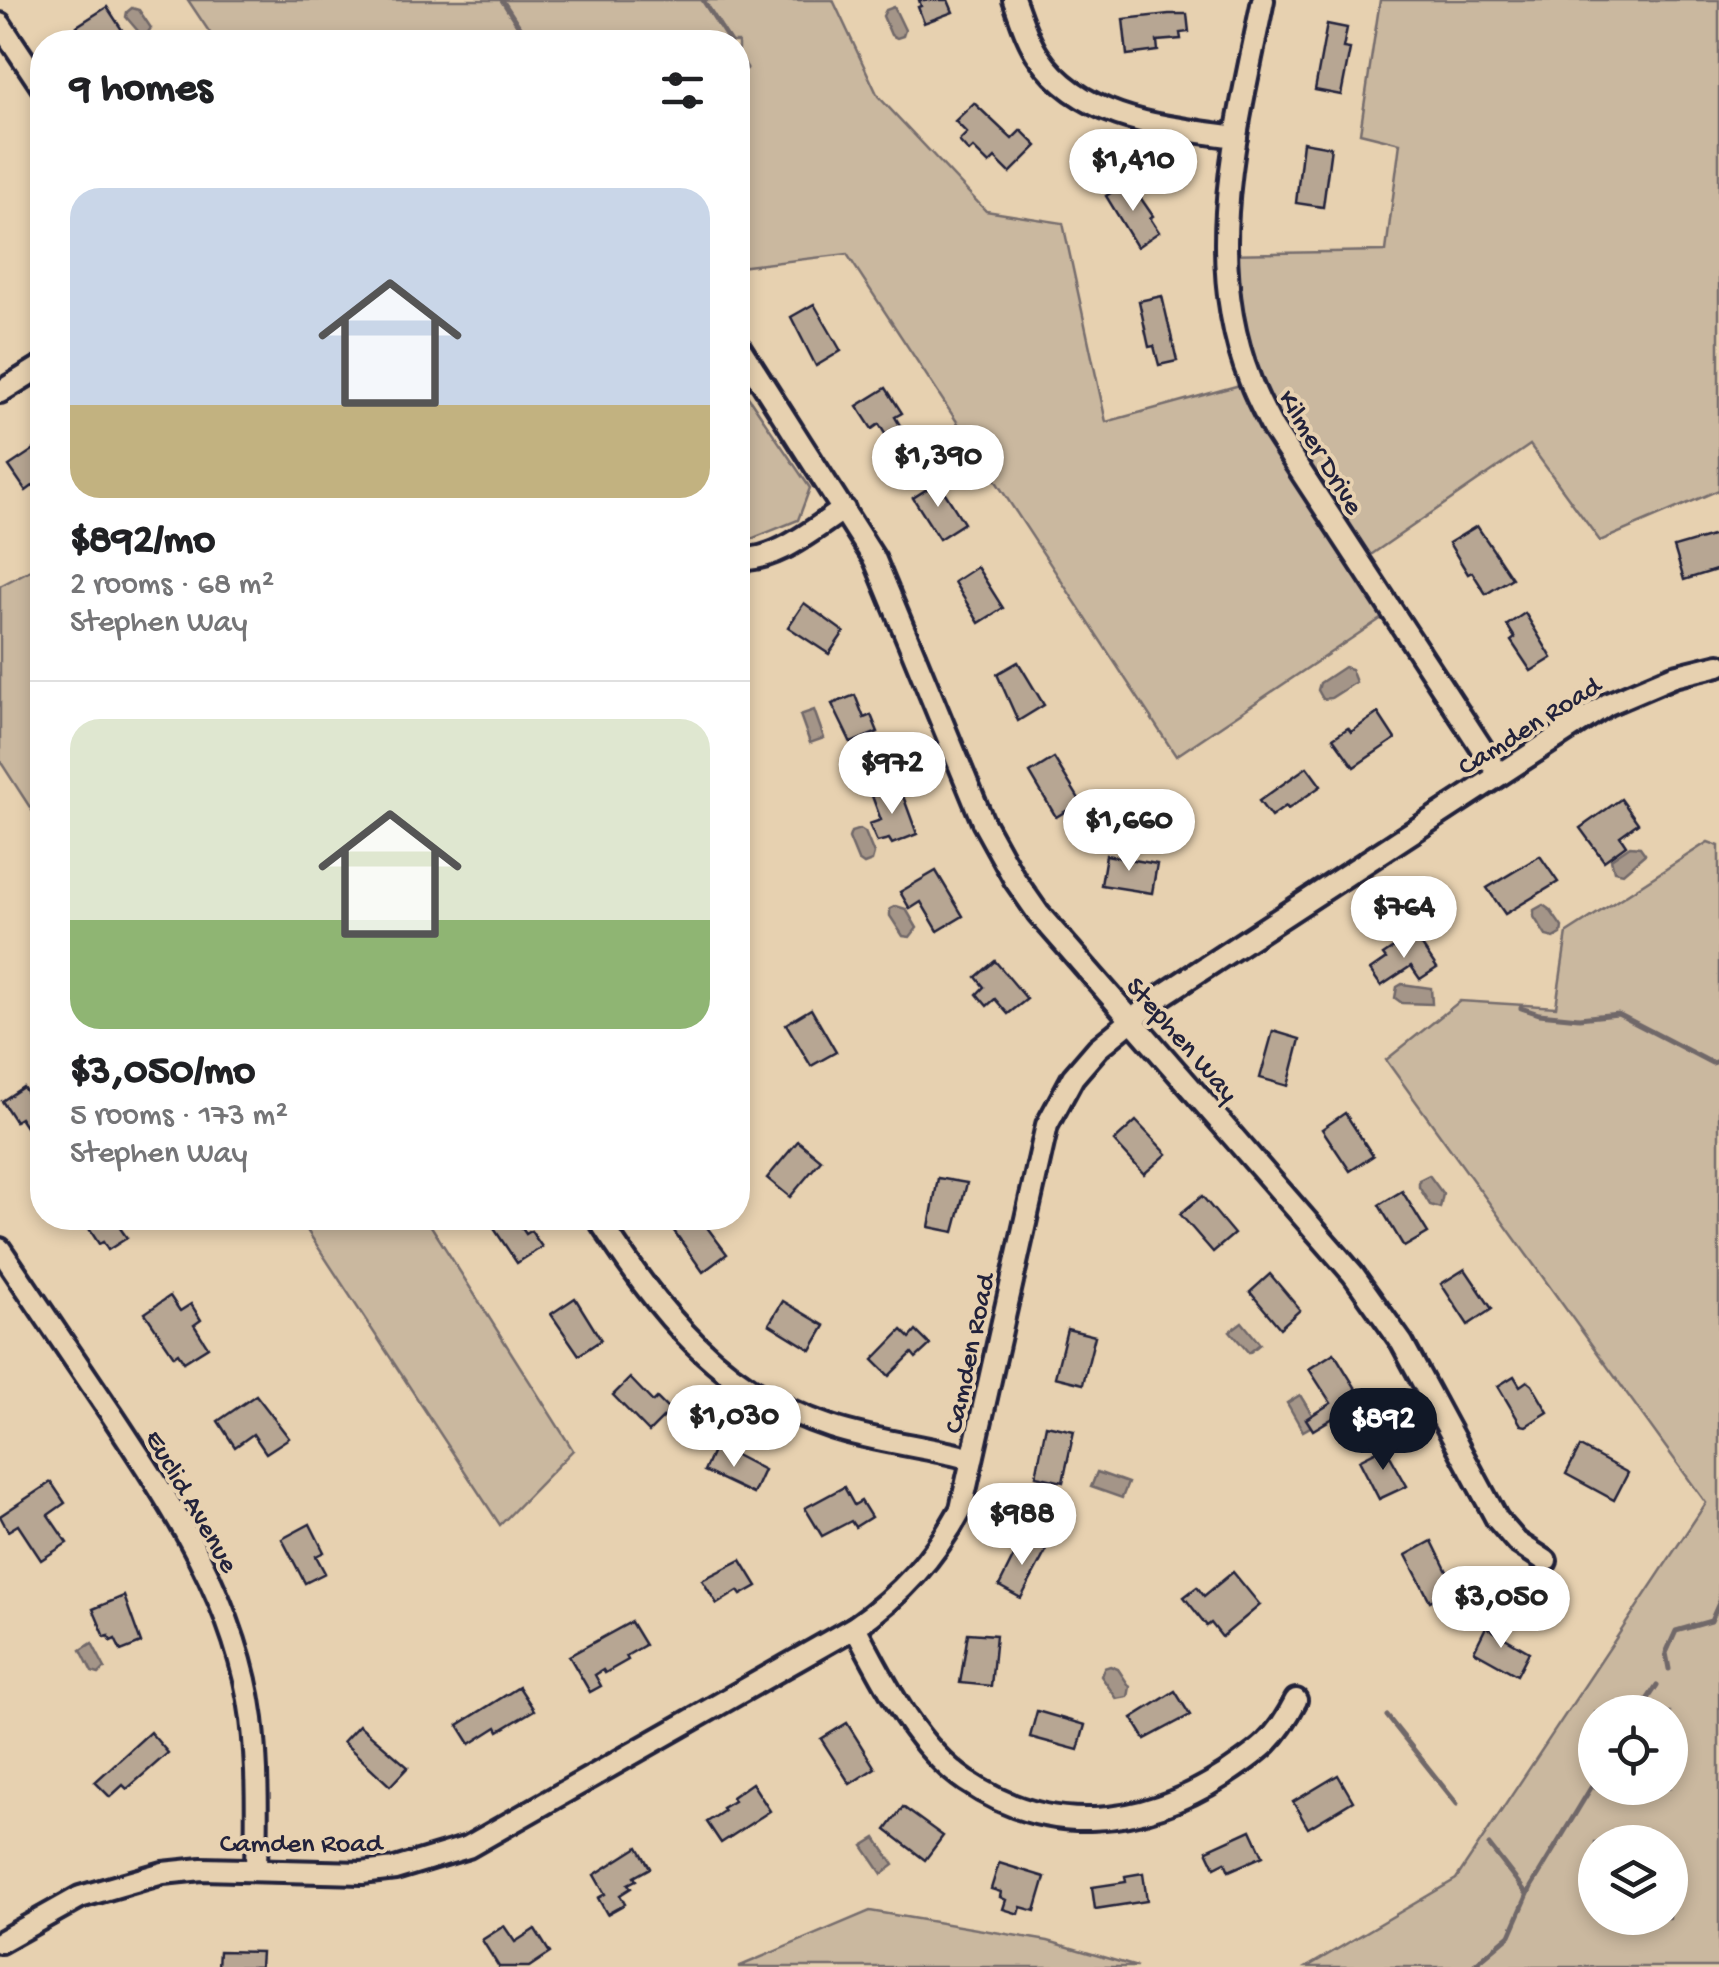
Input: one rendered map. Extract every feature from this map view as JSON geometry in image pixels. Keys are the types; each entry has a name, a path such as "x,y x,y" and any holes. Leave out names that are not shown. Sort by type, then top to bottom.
{"street":[{"path":"1014,0 1039,57 1074,93 1102,109 1138,120 1236,137"},
{"name":"Kilmer Drive","path":"1262,0 1224,220 1226,268 1237,337 1249,380 1273,429 1498,773"},
{"path":"0,24 30,70"},
{"name":"Stephen Way","path":"750,363 875,560 983,822 1015,880 1038,912 1354,1274 1402,1343 1496,1520 1516,1542 1546,1561"},
{"path":"0,392 30,373"},
{"path":"750,558 761,558 782,548 844,508"},
{"name":"Camden Road","path":"0,1942 80,1897 163,1872 362,1873 408,1865 468,1847 883,1608 930,1558 961,1509 1041,1142 1073,1077 1098,1048 1160,997 1608,704 1638,688 1719,665"},
{"path":"606,1230 658,1306 711,1361 747,1387 789,1411 834,1428 972,1459"},
{"name":"Euclid Avenue","path":"0,1248 170,1502 209,1576 228,1624 251,1716 258,1794 256,1870"},
{"path":"855,1627 933,1753 964,1780 992,1796 1044,1815 1087,1820 1127,1817 1196,1792 1266,1747 1296,1700"}],"shaded area":[{"path":"188,0 833,0 878,96 986,211 1063,223 1106,422 1247,383 1222,254 1386,251 1400,143 1360,133 1380,0 1719,0 1719,490 1600,541 1530,445 1359,563 1391,612 1176,756 847,254 750,266 750,30 208,30"},
{"path":"894,7 905,30 897,38 891,35 883,16"},
{"path":"132,8 139,10 150,30 137,30 126,17"},
{"path":"750,400 810,488 798,520 750,539"},
{"path":"30,570 30,807 0,761 0,586"},
{"path":"1344,667 1351,669 1356,682 1323,699 1318,690 1320,683"},
{"path":"814,710 824,738 810,743 800,715"},
{"path":"860,829 874,854 872,861 864,864 858,860 849,838 851,832"},
{"path":"1708,842 1719,846 1719,1967 1307,1967 1456,1879 1578,1696 1578,1805 1688,1805 1688,1695 1578,1695 1706,1503 1386,1060 1460,1001 1556,1007 1567,933"},
{"path":"1630,846 1640,847 1645,854 1623,873 1614,871 1611,859"},
{"path":"1543,905 1562,927 1561,934 1554,938 1546,936 1534,917 1534,910"},
{"path":"890,909 906,909 917,928 910,937 903,936 890,916"},
{"path":"1402,984 1431,988 1432,1004 1402,1003 1395,998 1397,987"},
{"path":"1429,1175 1443,1194 1440,1208 1430,1205 1419,1187 1419,1180"},
{"path":"307,1230 434,1230 573,1450 500,1525"},
{"path":"1242,1322 1260,1344 1249,1353 1230,1331"},
{"path":"1300,1395 1317,1423 1303,1431 1287,1403"},
{"path":"1097,1472 1128,1483 1122,1498 1091,1487"},
{"path":"92,1643 105,1668 99,1674 92,1672 81,1650"},
{"path":"1104,1668 1118,1669 1130,1687 1128,1697 1117,1699 1101,1676"},
{"path":"876,1838 894,1865 882,1874 863,1846"},
{"path":"870,1911 1048,1941 1137,1967 738,1967"}],"building":[{"path":"919,0 948,0 953,12 924,23"},
{"path":"107,7 122,30 80,30 77,26"},
{"path":"1187,14 1189,32 1180,33 1181,39 1157,41 1158,51 1127,55 1123,19"},
{"path":"1327,24 1347,28 1343,48 1350,49 1341,95 1315,90"},
{"path":"974,103 1012,139 1021,130 1037,146 1010,173 995,158 989,164 959,141 967,133 955,121"},
{"path":"1303,142 1331,147 1323,207 1296,203"},
{"path":"1129,181 1159,232 1137,247 1106,196"},
{"path":"1162,296 1177,361 1159,365 1154,346 1149,347 1139,301"},
{"path":"814,304 841,351 816,366 791,317"},
{"path":"886,388 902,413 895,417 904,432 890,442 879,424 872,429 857,406"},
{"path":"30,452 30,488 26,491 9,466"},
{"path":"938,482 964,523 939,539 913,498"},
{"path":"1477,526 1512,578 1486,594 1449,543"},
{"path":"1719,534 1719,569 1684,580 1674,547"},
{"path":"977,567 1003,608 979,623 954,582"},
{"path":"804,603 844,632 829,654 788,627"},
{"path":"1525,613 1552,658 1531,671 1511,641 1515,638 1507,625"},
{"path":"1018,662 1044,705 1018,721 997,674"},
{"path":"855,695 864,718 871,715 878,732 851,743 832,704"},
{"path":"1378,713 1395,739 1354,767 1333,738 1348,728 1351,732"},
{"path":"1054,758 1081,802 1056,817 1030,773"},
{"path":"1307,767 1321,786 1271,817 1259,801"},
{"path":"899,785 917,834 892,844 889,839 877,842 869,824 881,820 872,796"},
{"path":"1621,799 1638,823 1620,836 1626,845 1604,861 1580,828"},
{"path":"1106,855 1157,864 1152,893 1101,885"},
{"path":"1540,856 1558,882 1505,914 1487,888"},
{"path":"936,871 963,916 938,931 921,902 910,909 900,892"},
{"path":"1414,934 1437,968 1420,979 1411,966 1381,986 1370,970 1386,959 1383,955"},
{"path":"995,961 1027,999 1008,1014 995,999 987,1006 977,994 984,987 976,977"},
{"path":"811,1009 836,1052 811,1066 786,1024"},
{"path":"1273,1031 1300,1039 1288,1086 1260,1078"},
{"path":"23,1087 30,1097 30,1133 20,1118 15,1121 2,1101"},
{"path":"1345,1113 1373,1156 1350,1171 1322,1129"},
{"path":"1136,1121 1167,1154 1144,1174 1114,1141"},
{"path":"798,1141 821,1160 790,1197 767,1178"},
{"path":"938,1178 967,1183 954,1232 929,1227"},
{"path":"1402,1191 1428,1233 1404,1247 1379,1205"},
{"path":"1202,1196 1234,1234 1213,1252 1180,1214"},
{"path":"90,1230 121,1230 127,1238 108,1250 103,1242 99,1244"},
{"path":"495,1230 523,1230 526,1234 531,1231 542,1247 517,1263"},
{"path":"709,1230 727,1254 703,1272 674,1231"},
{"path":"1465,1269 1492,1309 1468,1325 1441,1284"},
{"path":"1270,1274 1300,1310 1280,1328 1250,1292"},
{"path":"170,1296 180,1311 191,1304 201,1320 194,1325 208,1347 184,1362 178,1353 174,1356 145,1313"},
{"path":"575,1298 601,1340 579,1355 551,1314"},
{"path":"783,1301 825,1326 811,1350 769,1324"},
{"path":"1067,1329 1095,1336 1083,1384 1055,1377"},
{"path":"902,1330 910,1338 916,1331 930,1345 916,1358 912,1353 889,1376 873,1360"},
{"path":"1334,1353 1363,1400 1313,1430 1306,1419 1331,1403 1309,1369"},
{"path":"1514,1376 1520,1386 1527,1381 1532,1385 1548,1412 1526,1426 1521,1425 1498,1386"},
{"path":"630,1378 653,1402 657,1398 670,1411 649,1432 613,1395"},
{"path":"256,1395 289,1438 266,1453 253,1434 235,1447 218,1421"},
{"path":"1046,1425 1074,1431 1063,1482 1036,1476"},
{"path":"716,1445 764,1470 753,1494 704,1471"},
{"path":"1385,1447 1407,1486 1379,1499 1359,1460"},
{"path":"1580,1447 1628,1473 1614,1500 1566,1474"},
{"path":"51,1482 65,1503 48,1515 67,1543 41,1560 18,1525 8,1531 0,1516"},
{"path":"844,1487 854,1505 861,1501 871,1517 855,1527 851,1521 822,1536 805,1508"},
{"path":"310,1524 324,1552 316,1556 325,1573 305,1583 282,1539"},
{"path":"1023,1538 1046,1551 1021,1598 999,1586"},
{"path":"1432,1541 1455,1588 1430,1601 1406,1555"},
{"path":"741,1560 757,1586 741,1595 738,1591 717,1604 702,1580"},
{"path":"1233,1572 1260,1605 1222,1637 1211,1623 1207,1626 1184,1597 1197,1587 1204,1596"},
{"path":"124,1596 141,1643 121,1651 115,1639 105,1637 93,1609"},
{"path":"631,1622 645,1645 626,1656 628,1660 595,1675 601,1686 590,1692 569,1656"},
{"path":"1486,1627 1529,1652 1517,1675 1474,1651"},
{"path":"968,1633 996,1635 991,1686 960,1683"},
{"path":"519,1687 534,1710 470,1744 458,1725"},
{"path":"1175,1691 1190,1715 1145,1739 1132,1718"},
{"path":"1037,1711 1085,1725 1078,1750 1030,1737"},
{"path":"847,1723 875,1768 850,1784 821,1739"},
{"path":"359,1725 408,1767 390,1786 343,1742"},
{"path":"150,1732 168,1753 127,1789 123,1785 110,1797 95,1782"},
{"path":"1338,1775 1353,1801 1308,1828 1293,1802"},
{"path":"752,1783 770,1811 721,1843 707,1822"},
{"path":"903,1807 943,1836 925,1860 886,1830"},
{"path":"1251,1830 1263,1856 1229,1871 1225,1862 1215,1867 1207,1850"},
{"path":"638,1847 650,1868 634,1877 636,1880 628,1884 631,1888 620,1895 625,1904 607,1914 598,1898 605,1894 594,1875"},
{"path":"999,1863 1045,1877 1035,1911 1021,1907 1019,1914 1003,1909 1006,1900 1000,1897 1001,1892 991,1889"},
{"path":"1143,1873 1147,1901 1095,1909 1092,1887 1126,1882 1125,1876"},
{"path":"504,1926 515,1942 535,1929 550,1953 529,1967 499,1967 482,1940"},
{"path":"219,1951 261,1952 260,1967 218,1967"}],"waterway":[{"path":"502,0 521,30"},
{"path":"703,0 722,30"},
{"path":"1521,1008 1579,1018 1618,1014 1712,1063 1719,1061"},
{"path":"1669,1669 1666,1653 1676,1631 1711,1621 1719,1603"},
{"path":"1650,1695 1657,1685"},
{"path":"1387,1716 1457,1804"},
{"path":"1472,1967 1510,1935 1531,1887 1581,1805"},
{"path":"1489,1845 1527,1894"}]}
